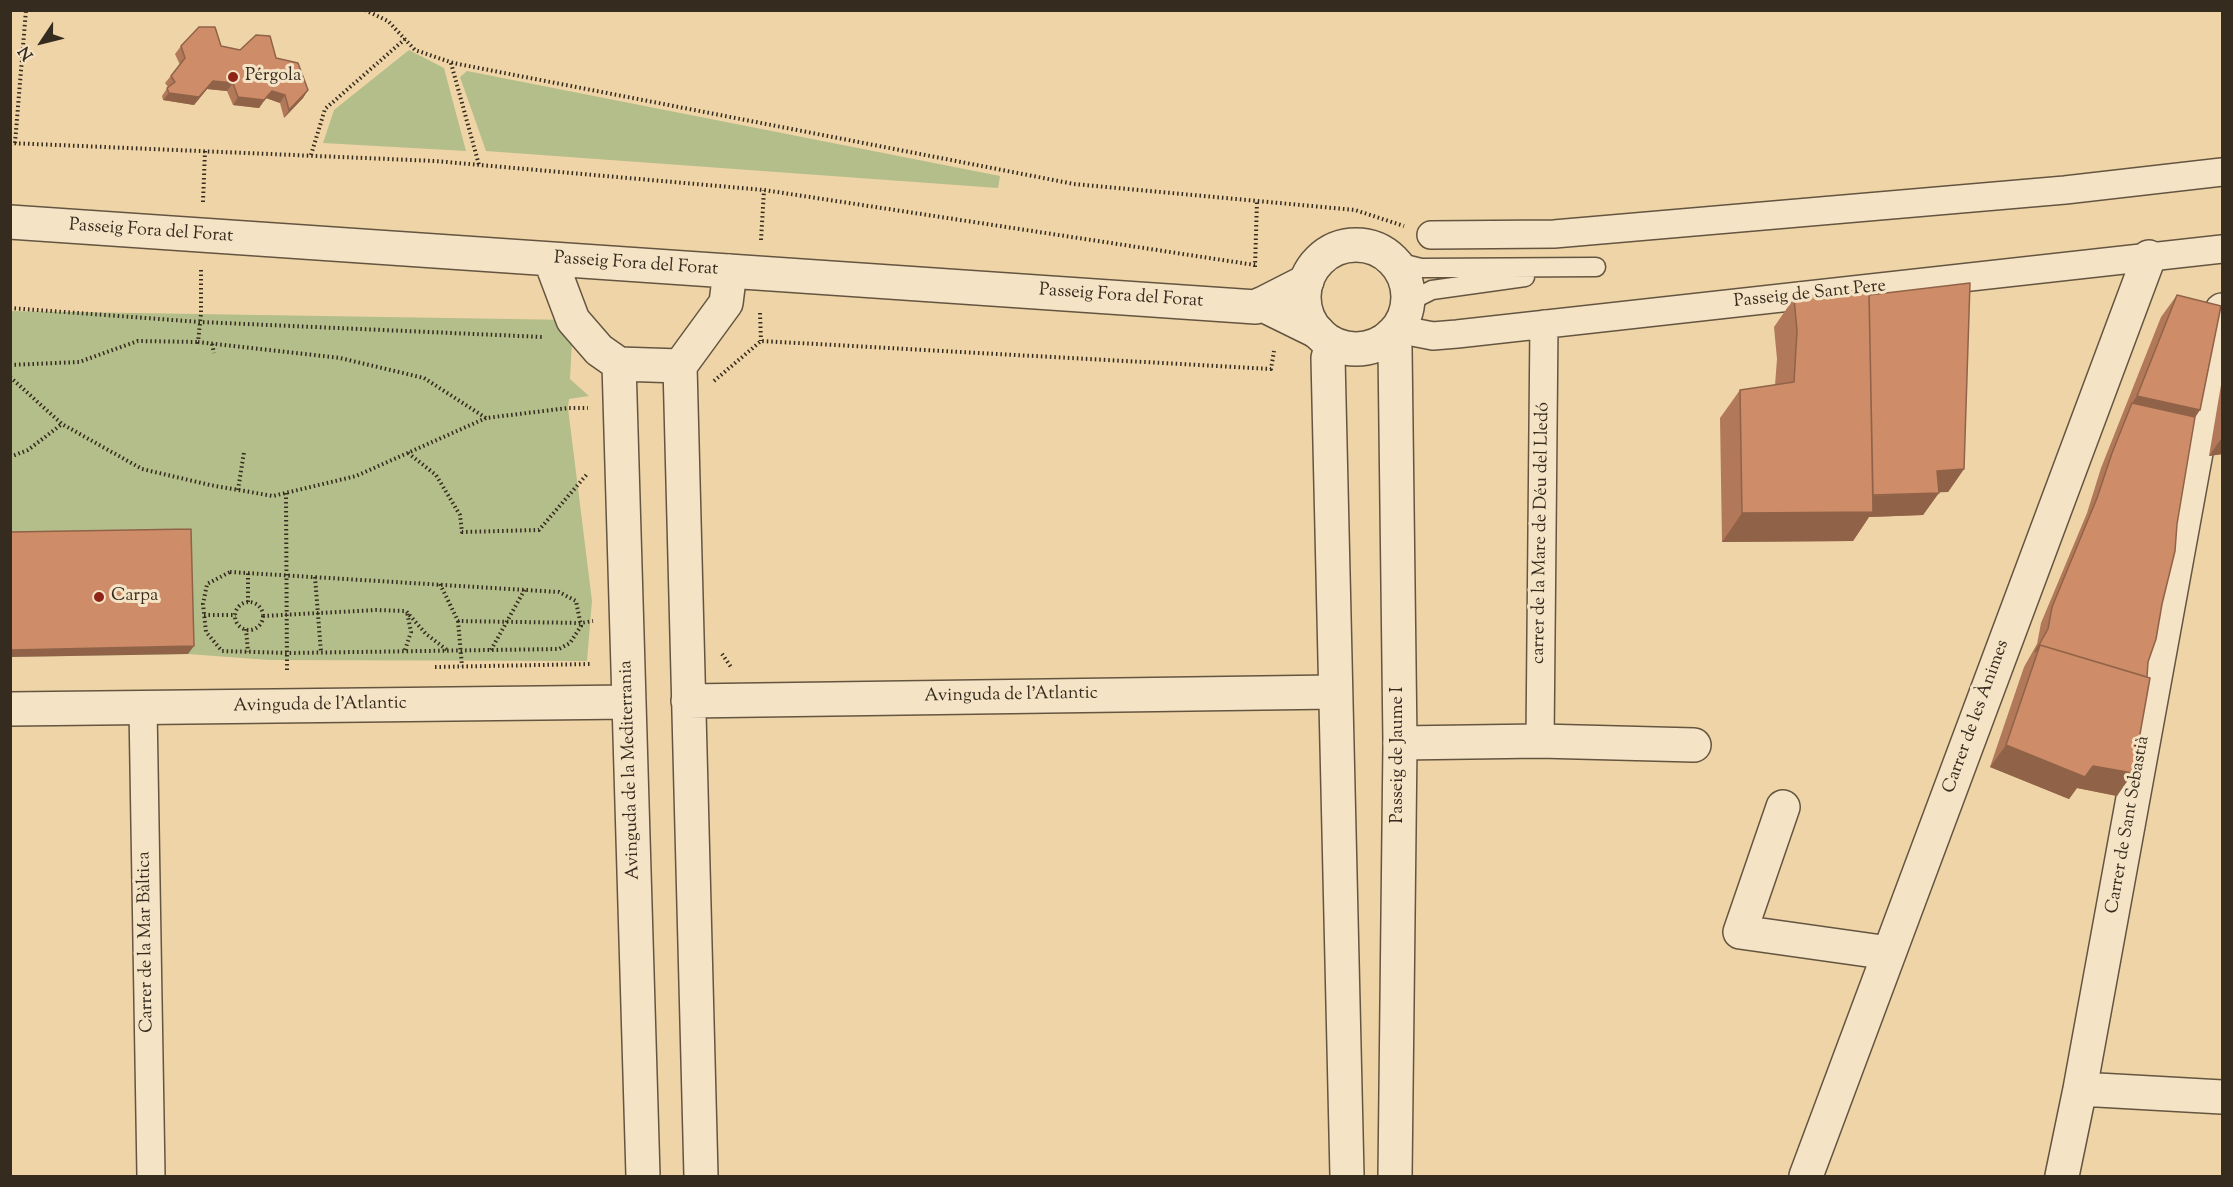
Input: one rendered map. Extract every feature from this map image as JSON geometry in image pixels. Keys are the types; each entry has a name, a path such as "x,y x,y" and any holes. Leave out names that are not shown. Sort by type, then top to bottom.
{"street":[{"path":"1431,235 1554,234 2065,190 2223,172"},
{"name":"Passeig Fora del Forat","path":"10,222 1256,307 1307,281"},
{"path":"1348,246 1372,248 1394,261 1406,284 1399,322 1374,345 1360,348 1345,347 1325,337 1308,315 1305,304 1307,281 1311,270 1327,254 1348,246"},
{"name":"Passeig de Sant Pere","path":"1399,322 1433,336 2223,249"},
{"name":"Carrer de les Ànimes","path":"1806,1176 2149,257"},
{"path":"550,259 573,320 599,350 620,364 680,366"},
{"path":"701,1176 680,366 726,303 730,271"},
{"name":"Passeig Fora del Forat","path":"1261,304 1325,337"},
{"name":"Carrer de Sant Sebastià","path":"2062,1176 2208,470 2223,310"},
{"name":"Passeig de Jaume I","path":"1395,1176 1400,743 1395,348 1399,322"},
{"name":"carrer de la Mare de Déu del Lledó","path":"1540,741 1544,324"},
{"path":"1325,337 1328,358 1347,1176"},
{"name":"Avinguda de la Mediterrania","path":"620,364 643,1176"},
{"name":"Avinguda de l'Atlantic","path":"688,701 1334,692"},
{"name":"Avinguda de l'Atlantic","path":"10,709 630,702"},
{"name":"Carrer de la Mar Bàltica","path":"144,708 151,1176"},
{"path":"1400,743 1540,741 1694,745"},
{"path":"1783,807 1740,932 1889,953"},
{"path":"2080,1089 2223,1097"}],"lane":[{"path":"1394,261 1420,268 1596,267 1432,290 1399,322"}],"path":[{"path":"26,10 13,143 312,155 479,165 764,190 1255,265 1257,201"},
{"path":"365,10 388,21 415,50 450,62 1074,184 1355,210 1431,235"},
{"path":"312,155 325,109 405,39"},
{"path":"450,62 479,165"},
{"path":"10,308 200,322 553,338"},
{"path":"10,365 79,362 138,341 198,342"},
{"path":"212,344 214,353"},
{"path":"10,377 62,424 142,469 273,496 356,476 486,418"},
{"path":"10,457 28,450 62,424"},
{"path":"238,490 244,452"},
{"path":"408,453 436,475 460,515 462,532 539,530 592,468"},
{"path":"286,493 287,670"},
{"path":"230,572 287,575 559,592 576,601 581,626 570,643 559,649 462,652 447,650 288,653 222,651 206,632 203,604 207,584 230,572"},
{"path":"248,573 248,602"},
{"path":"315,577 321,652"},
{"path":"440,584 458,621 462,666"},
{"path":"491,650 525,589"},
{"path":"248,602 259,606 262,616 258,626 246,629 238,624 236,615 239,607 248,602"},
{"path":"262,616 376,610 406,611 426,634 447,650"},
{"path":"405,651 411,632 406,611"},
{"path":"204,615 236,615"},
{"path":"458,621 581,623 597,621"},
{"path":"246,629 248,652"}],"green space":[{"path":"409,50 444,68 466,151 323,143 334,110"},
{"path":"467,71 1000,176 998,188 486,151 460,77"},
{"path":"10,311 573,320 570,379 589,396 569,399 568,408 592,601 587,661 269,660 188,654 11,657"}],"building":[{"name":"Pérgola","path":"199,27 215,27 221,46 240,50 256,35 270,36 276,58 298,63 308,90 289,110 285,95 272,91 264,100 238,97 233,83 213,81 199,97 169,93 167,88 175,82 171,76 185,58 181,46"},
{"path":"1970,283 1964,469 1937,471 1939,493 1873,495 1869,295"},
{"path":"1869,289 1873,512 1742,513 1740,390 1794,382 1797,331 1794,298"},
{"path":"2177,295 2221,306 2200,410 2137,396"},
{"path":"2132,403 2195,417 2177,524 2175,551 2156,639 2148,662 2147,677 2040,645 2035,652 2048,629 2052,607 2097,498"},
{"name":"Carpa","path":"191,529 194,646 10,650 10,532"},
{"path":"2040,645 2150,678 2133,773 2093,766 2085,777 2006,745"}],"place":[{"name":"Pérgola","path":"233,77"},
{"name":"Carpa","path":"99,597"}]}
